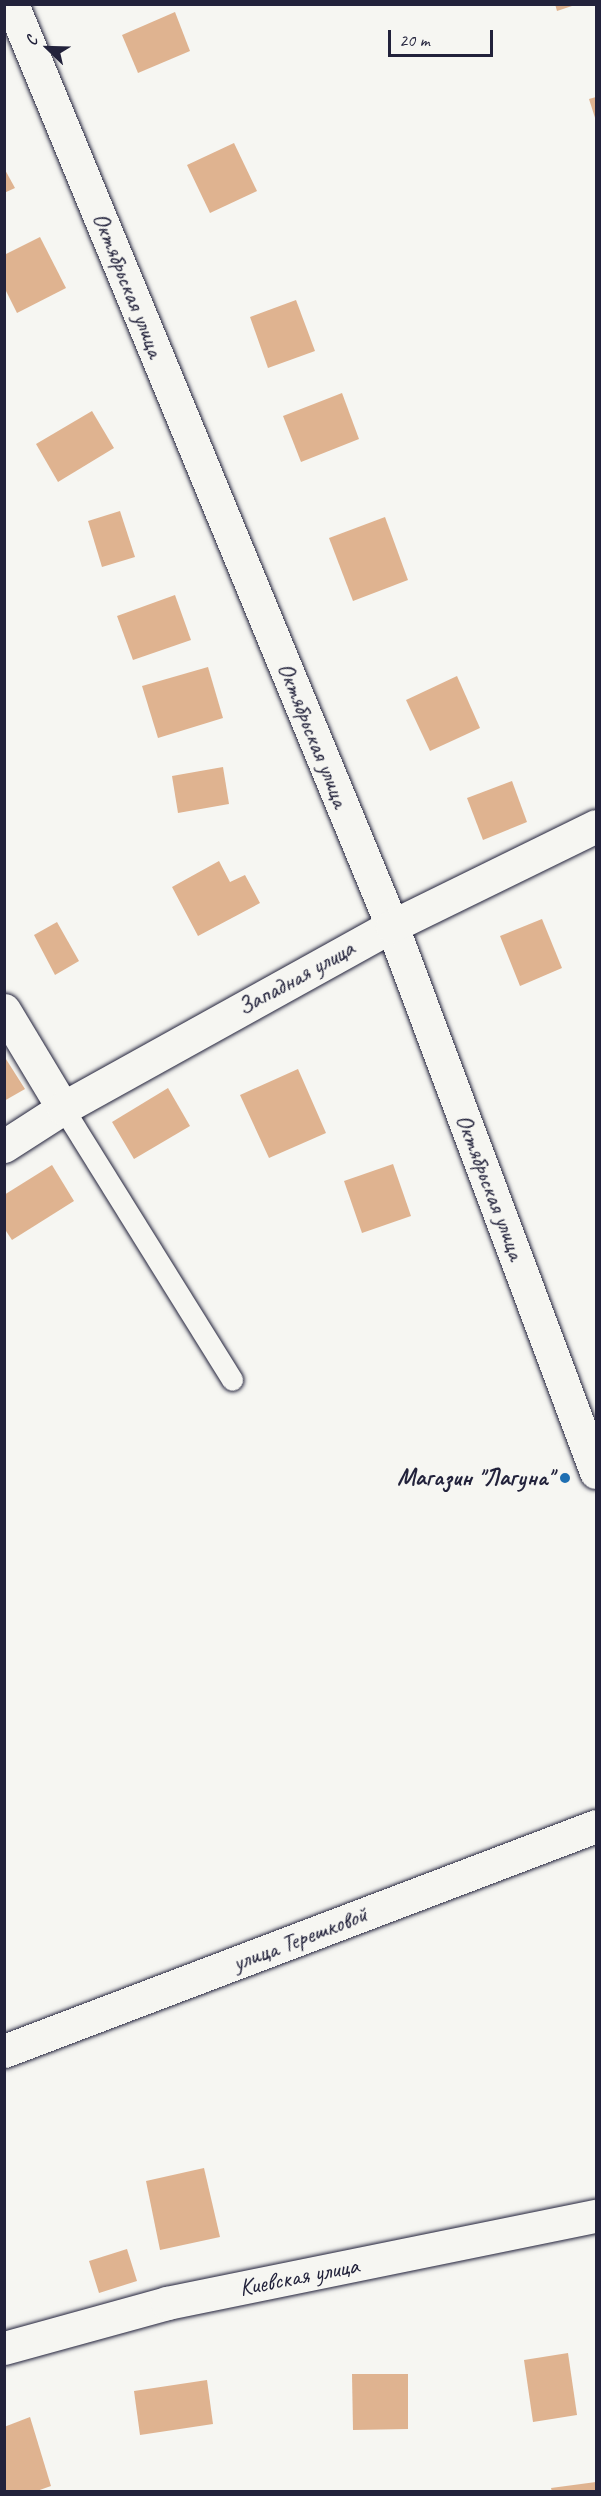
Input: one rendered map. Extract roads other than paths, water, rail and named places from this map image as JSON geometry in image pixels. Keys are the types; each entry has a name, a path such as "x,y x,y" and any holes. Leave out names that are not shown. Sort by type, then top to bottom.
{"street":[{"name":"Октябрьская улица","path":"12,4 392,926 597,1472"},
{"name":"Западная улица","path":"4,1146 63,1107 392,926 597,826"},
{"path":"4,1010 63,1107"},
{"name":"улица Терешковой","path":"4,2051 597,1826"},
{"name":"Киевская улица","path":"4,2348 167,2303 597,2216"}],"lane":[{"path":"63,1107 232,1380"}],"place":[{"name":"Магазин \"Лагуна\"","path":"565,1478"}]}
